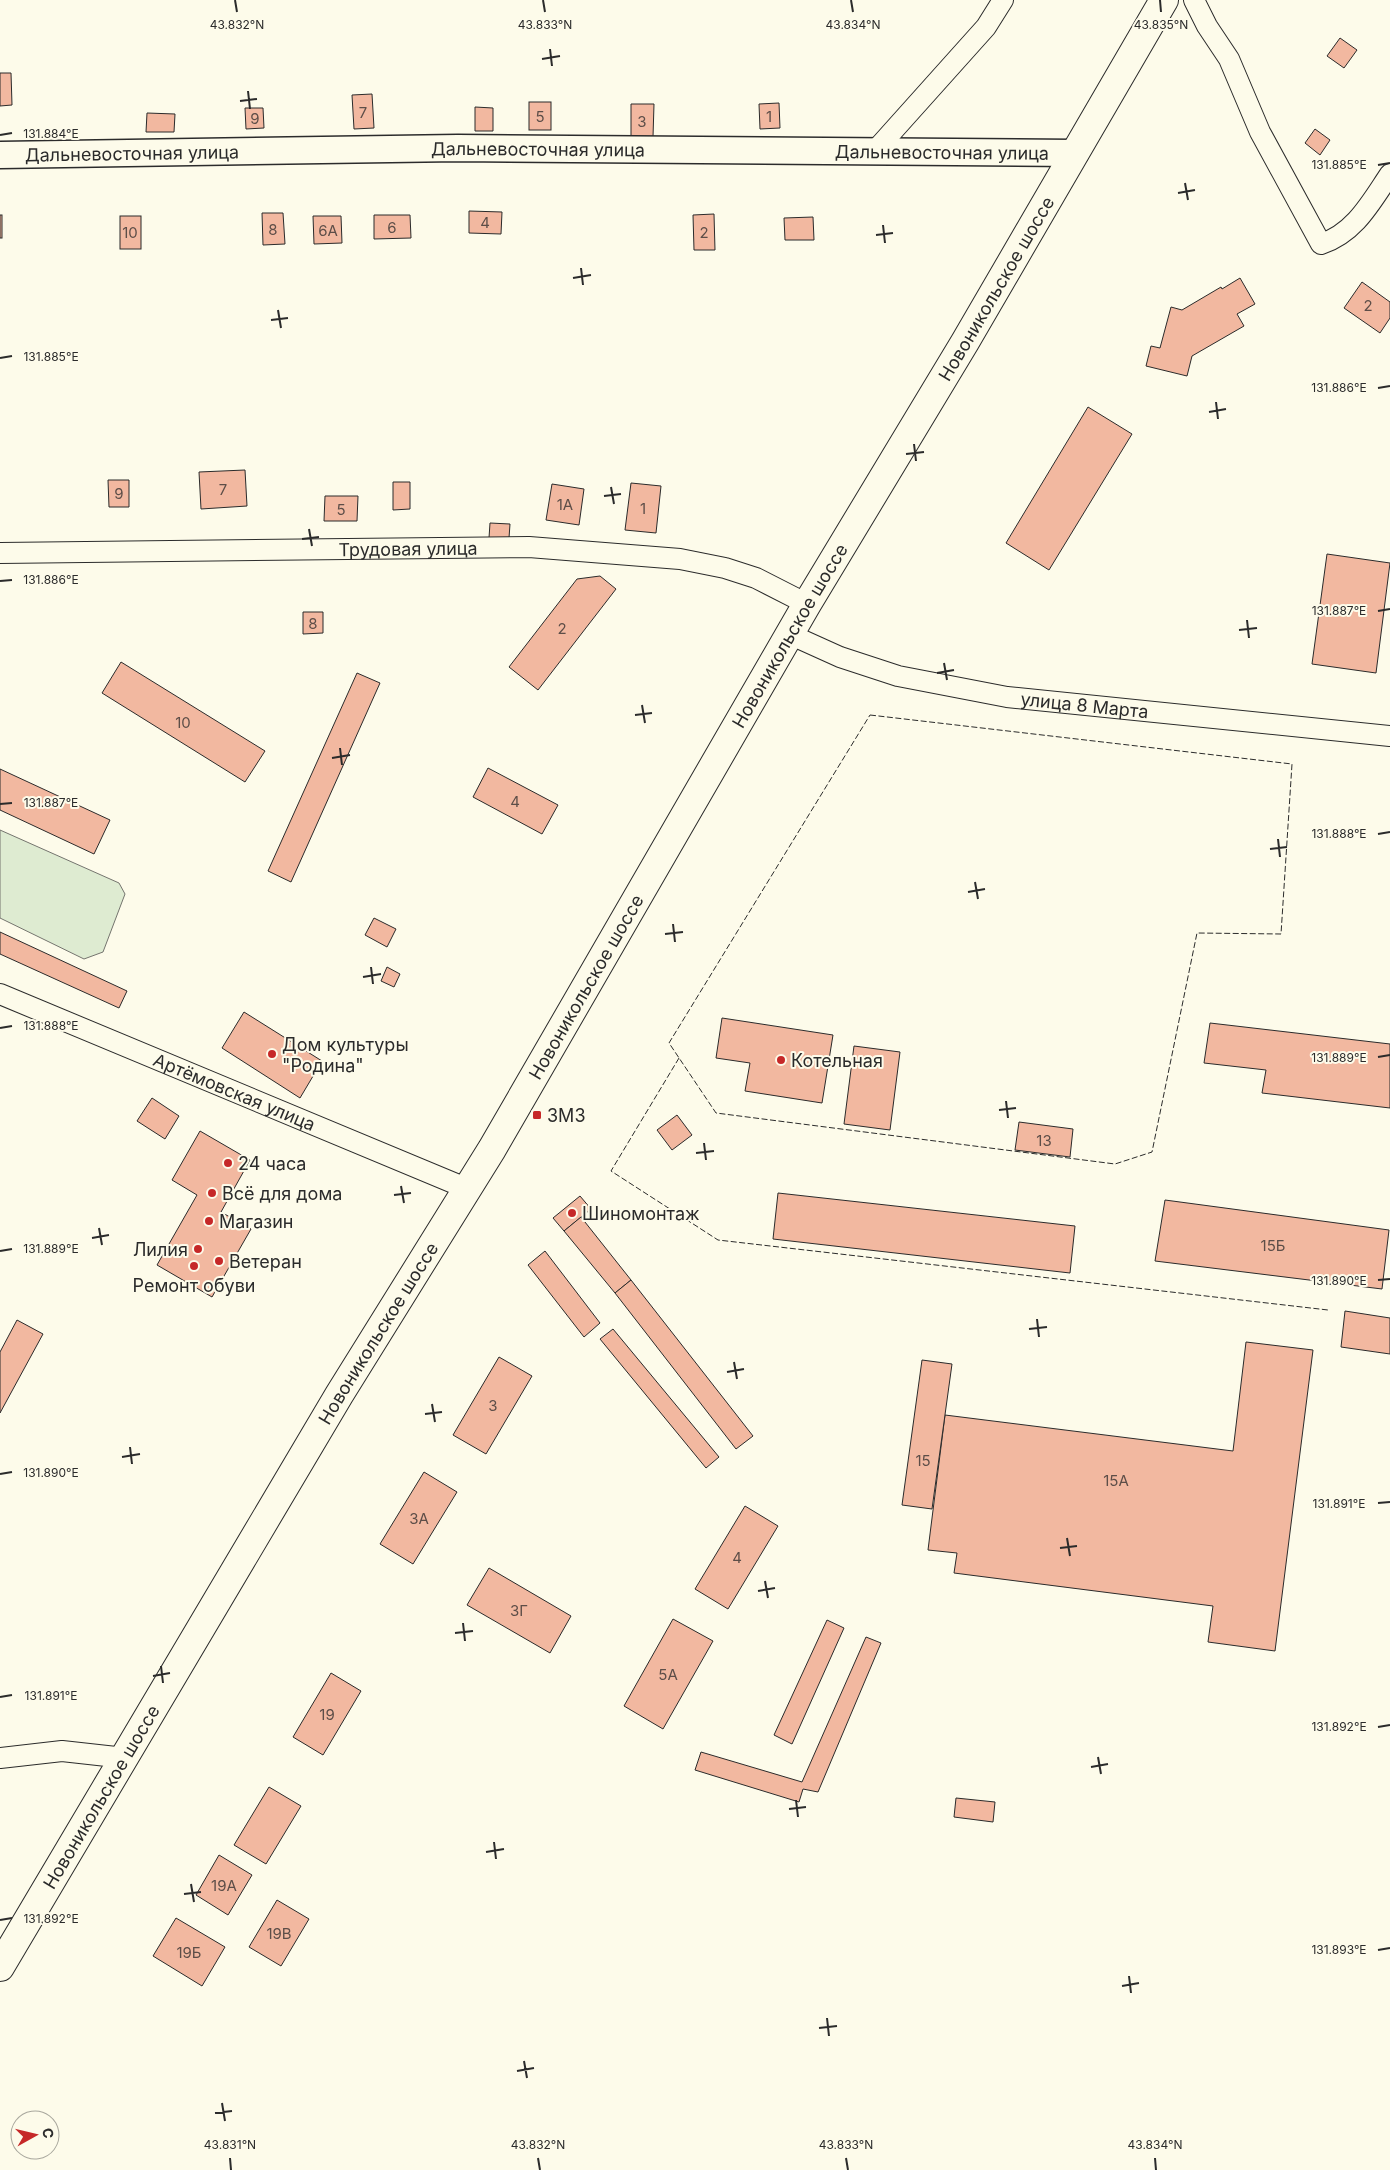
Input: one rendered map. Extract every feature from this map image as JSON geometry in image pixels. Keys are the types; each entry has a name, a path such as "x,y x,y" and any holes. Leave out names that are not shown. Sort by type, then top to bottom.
{"highway":[{"name":"Новоникольское шоссе","path":"0,1967 339,1395 468,1189 789,634 965,342 1164,0"}],"main road":[{"name":"Дальневосточная улица","path":"0,155 458,148 1075,153"}],"street":[{"path":"874,152 986,27 1003,0"},
{"path":"1194,0 1207,26 1229,59 1260,132 1320,244 1335,239 1357,222 1390,174"},
{"name":"Трудовая улица","path":"0,553 529,547 680,559 725,568 756,578 807,604"},
{"name":"улица 8 Марта","path":"789,634 840,657 898,676 1007,697 1390,736"},
{"name":"Артёмовская улица","path":"0,994 468,1189"},
{"path":"0,1758 62,1751 125,1758"}],"green space":[{"path":"0,830 119,883 125,894 103,952 84,959 0,918"}],"building":[{"path":"1340,38 1357,50 1344,68 1327,56"},
{"path":"0,73 11,73 12,105 0,106"},
{"path":"372,94 374,128 354,129 352,95"},
{"path":"529,102 551,102 551,130 529,130"},
{"path":"779,103 780,128 760,129 759,104"},
{"path":"631,104 654,104 653,137 631,137"},
{"path":"475,107 493,108 493,131 475,131"},
{"path":"245,108 263,108 264,128 246,129"},
{"path":"147,113 175,114 174,132 146,132"},
{"path":"1315,129 1330,140 1320,155 1305,143"},
{"path":"469,211 502,212 501,234 469,233"},
{"path":"262,213 283,213 285,244 263,245"},
{"path":"714,214 715,250 694,250 693,215"},
{"path":"0,215 2,215 2,238 0,238"},
{"path":"374,215 410,215 411,238 374,239"},
{"path":"120,216 141,216 141,249 120,249"},
{"path":"313,216 341,216 342,243 314,244"},
{"path":"813,217 814,240 785,240 784,218"},
{"path":"1240,278 1255,304 1237,314 1244,326 1192,356 1187,376 1146,366 1151,346 1160,348 1171,307 1182,310"},
{"path":"1362,282 1390,302 1390,318 1380,333 1344,308"},
{"path":"1088,407 1132,434 1049,570 1006,543"},
{"path":"245,470 247,506 201,509 199,472"},
{"path":"108,480 129,480 129,507 109,507"},
{"path":"393,482 410,482 410,509 393,510"},
{"path":"631,483 661,486 656,533 625,530"},
{"path":"552,484 584,489 579,525 546,520"},
{"path":"325,496 358,496 357,521 324,521"},
{"path":"490,523 510,524 509,538 489,538"},
{"path":"1327,554 1390,563 1376,673 1312,664"},
{"path":"600,576 616,589 538,690 509,667 577,579"},
{"path":"303,612 323,612 323,633 303,634"},
{"path":"121,662 265,751 245,782 102,693"},
{"path":"357,673 380,683 291,882 268,871"},
{"path":"488,768 558,805 542,834 473,797"},
{"path":"0,769 110,820 94,854 0,810"},
{"path":"374,918 396,929 387,947 365,935"},
{"path":"0,932 127,991 119,1008 0,954"},
{"path":"387,967 400,974 394,987 381,981"},
{"name":"Дом культуры \"Родина\"","path":"244,1012 322,1061 300,1098 222,1048"},
{"name":"Котельная","path":"722,1018 833,1035 822,1103 745,1091 750,1063 716,1058"},
{"path":"1210,1023 1390,1044 1390,1108 1262,1093 1266,1070 1204,1063"},
{"path":"854,1046 900,1052 890,1130 844,1124"},
{"path":"152,1098 179,1116 165,1139 137,1121"},
{"path":"677,1115 692,1135 672,1150 657,1130"},
{"path":"1019,1122 1073,1129 1070,1157 1015,1150"},
{"name":"Магазин","path":"200,1131 250,1160 221,1212 251,1229 212,1297 157,1265 197,1195 172,1180"},
{"path":"778,1193 1075,1226 1070,1273 773,1239"},
{"name":"Шиномонтаж","path":"580,1196 591,1209 564,1231 553,1218"},
{"path":"1165,1200 1389,1230 1382,1289 1155,1261"},
{"path":"581,1217 631,1280 615,1293 564,1231"},
{"path":"545,1251 600,1323 584,1337 528,1265"},
{"path":"631,1280 753,1436 736,1449 615,1293"},
{"path":"1345,1311 1390,1318 1390,1354 1341,1347"},
{"path":"17,1320 43,1334 0,1413 0,1352"},
{"path":"613,1329 719,1457 706,1468 600,1339"},
{"path":"1246,1342 1313,1350 1275,1651 1208,1642 1213,1606 954,1573 957,1553 928,1550 945,1415 1233,1451"},
{"path":"499,1357 532,1376 486,1454 453,1435"},
{"path":"922,1360 952,1364 932,1509 902,1505"},
{"path":"424,1472 457,1492 413,1564 380,1544"},
{"path":"745,1506 778,1526 728,1609 695,1589"},
{"path":"489,1568 571,1616 550,1653 467,1605"},
{"path":"673,1619 713,1641 663,1729 624,1706"},
{"path":"827,1620 844,1628 792,1744 774,1735"},
{"path":"866,1637 881,1643 818,1792 803,1789 799,1802 695,1770 701,1752 802,1782"},
{"path":"331,1673 361,1691 323,1755 293,1737"},
{"path":"269,1787 301,1806 266,1864 234,1845"},
{"path":"956,1798 995,1802 993,1822 954,1817"},
{"path":"219,1855 252,1875 228,1915 196,1895"},
{"path":"277,1900 309,1919 281,1966 249,1947"},
{"path":"176,1918 225,1947 202,1986 153,1956"}],"fence":[{"path":"870,715 1292,764 1281,934 1197,933 1152,1152 1115,1164 716,1113 669,1043 870,715"},
{"path":"679,1058 611,1171 718,1240 1328,1310"}],"place":[{"name":"Дом культуры \"Родина\"","path":"272,1054"},
{"name":"Котельная","path":"781,1060"},
{"name":"ЗМЗ","path":"537,1115"},
{"name":"24 часа","path":"228,1163"},
{"name":"Всё для дома","path":"212,1193"},
{"name":"Шиномонтаж","path":"572,1213"},
{"name":"Магазин","path":"209,1221"},
{"name":"Лилия","path":"198,1249"},
{"name":"Ветеран","path":"219,1261"},
{"name":"Ремонт обуви","path":"194,1266"}]}
